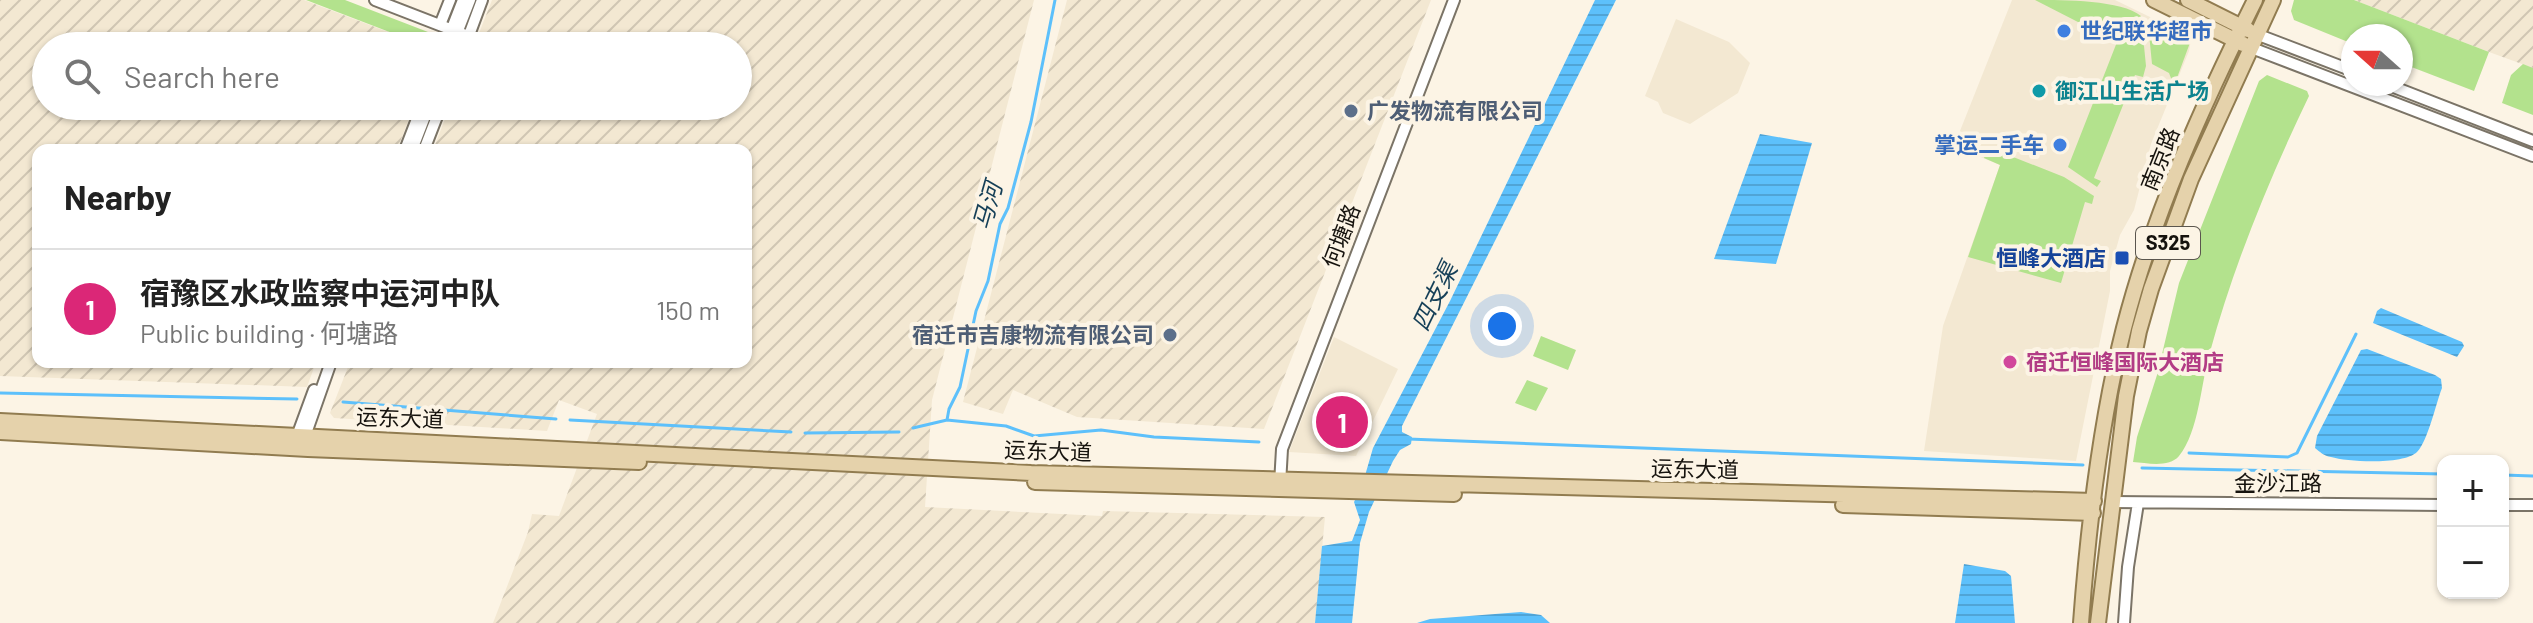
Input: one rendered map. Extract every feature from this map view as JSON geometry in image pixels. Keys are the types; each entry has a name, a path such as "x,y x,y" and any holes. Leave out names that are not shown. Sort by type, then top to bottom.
{"main road":[{"path":"2154,0 2246,37"},
{"path":"2188,0 2246,37"},
{"name":"南京路","path":"2098,623 2126,396 2151,289 2246,37 2255,0"},
{"name":"南京路","path":"2081,623 2110,394 2137,282 2177,173 2246,37 2273,0"},
{"name":"运东大道","path":"0,421 299,443"},
{"name":"运东大道","path":"0,432 299,443 1059,483 1360,486 2094,507"}],"street":[{"path":"375,0 454,32"},
{"path":"450,0 456,32"},
{"path":"456,32 463,0"},
{"path":"456,32 470,0"},
{"path":"457,32 482,0"},
{"name":"何塘路","path":"1280,485 1282,449 1454,0"},
{"path":"2246,37 2341,67"},
{"path":"2246,37 2533,156"},
{"path":"2413,94 2533,141"},
{"path":"407,144 417,120"},
{"path":"414,144 424,120"},
{"path":"426,144 436,120"},
{"path":"299,443 322,368"},
{"path":"299,443 329,368"},
{"name":"金沙江路","path":"2112,502 2437,505"},
{"path":"2124,623 2128,567 2138,503"},
{"path":"2509,505 2533,505"}],"shaded area":[{"path":"0,0 304,0 388,32 32,32 32,120 409,120 399,144 32,144 32,368 314,368 307,387 0,376"},
{"path":"492,0 1034,0 932,400 925,507 1102,516 1103,511 1325,517 1315,623 493,623 532,514 559,516 597,414 559,400 547,431 334,418 330,413 348,368 752,368 752,144 435,144 445,120 752,120 752,32 479,32"},
{"path":"1067,0 1431,0 1264,429 1077,417 1013,390 1003,414 963,402"},
{"path":"2012,0 2115,0 2187,35 2191,40 2151,144 2134,210 2120,235 2110,271 2110,291 2076,461 1924,451 1943,326 2000,165 1954,146"},
{"path":"2354,0 2533,0 2533,68 2489,52"},
{"path":"1676,19 1729,42 1750,63 1738,93 1690,124 1663,113 1658,102 1645,96"},
{"path":"1334,337 1398,369 1356,456 1289,452"}],"green space":[{"path":"306,0 345,0 428,32 389,32"},
{"path":"2035,0 2107,4 2141,16 2146,66 2143,77 2135,75 2094,178 2101,181 2097,187 2068,167 2117,42"},
{"path":"2294,0 2354,0 2489,52 2474,91 2413,68 2413,24 2341,24 2341,39 2294,20 2291,11"},
{"path":"2151,17 2191,40 2174,86 2169,73 2152,64 2148,23"},
{"path":"2523,64 2533,68 2533,115 2502,103 2511,75"},
{"path":"2267,75 2307,91 2309,96 2280,158 2242,254 2220,319 2186,446 2170,462 2133,462 2179,283 2259,81"},
{"path":"1988,147 2064,177 2094,196 2092,204 2085,202 2061,283 1968,257 2000,165 1984,158"},
{"path":"1541,336 1576,350 1568,370 1533,356"},
{"path":"1527,380 1548,388 1536,411 1515,403"}],"water":[{"path":"1595,0 1616,0 1402,426 1402,432 1412,437 1411,444 1400,450 1393,461 1369,512 1360,543 1352,623 1315,623 1322,546 1352,541 1360,520 1354,502 1373,448 1450,301"},
{"path":"1760,134 1812,143 1776,264 1714,259"},
{"path":"2381,308 2462,342 2464,346 2457,357 2373,323"},
{"path":"2367,349 2441,379 2442,388 2428,431 2421,447 2410,456 2389,461 2350,460 2326,456 2315,448 2317,436 2361,350"},
{"path":"1964,564 2005,571 2011,576 2015,623 1955,623"},
{"path":"1521,612 1541,615 1550,623 1417,623 1430,619"}],"waterway":[{"name":"马河","path":"947,420 960,387 976,311 988,281 1000,224 1008,208 1031,122 1055,0"},
{"path":"2189,453 2288,457 2297,453 2356,334"},
{"path":"0,393 297,399"},
{"path":"343,402 556,419"},
{"path":"570,420 791,432"},
{"path":"913,428 947,420 1006,426 1034,436 1101,430 1154,437 1259,442"},
{"path":"805,433 899,432"},
{"path":"1408,439 2083,465"},
{"path":"2142,468 2437,474"},
{"path":"2509,475 2533,476"}],"place":[{"name":"世纪联华超市","path":"2064,31"},
{"name":"御江山生活广场","path":"2039,91"},
{"name":"广发物流有限公司","path":"1351,111"},
{"name":"掌运二手车","path":"2060,145"},
{"name":"恒峰大酒店","path":"2122,258"},
{"name":"宿迁市吉康物流有限公司","path":"1170,335"},
{"name":"宿迁恒峰国际大酒店","path":"2010,362"},
{"name":"宿豫区水政监察中运河中队","path":"1342,422"}],"water label":[{"name":"四支渠","path":"1435,297"}]}
